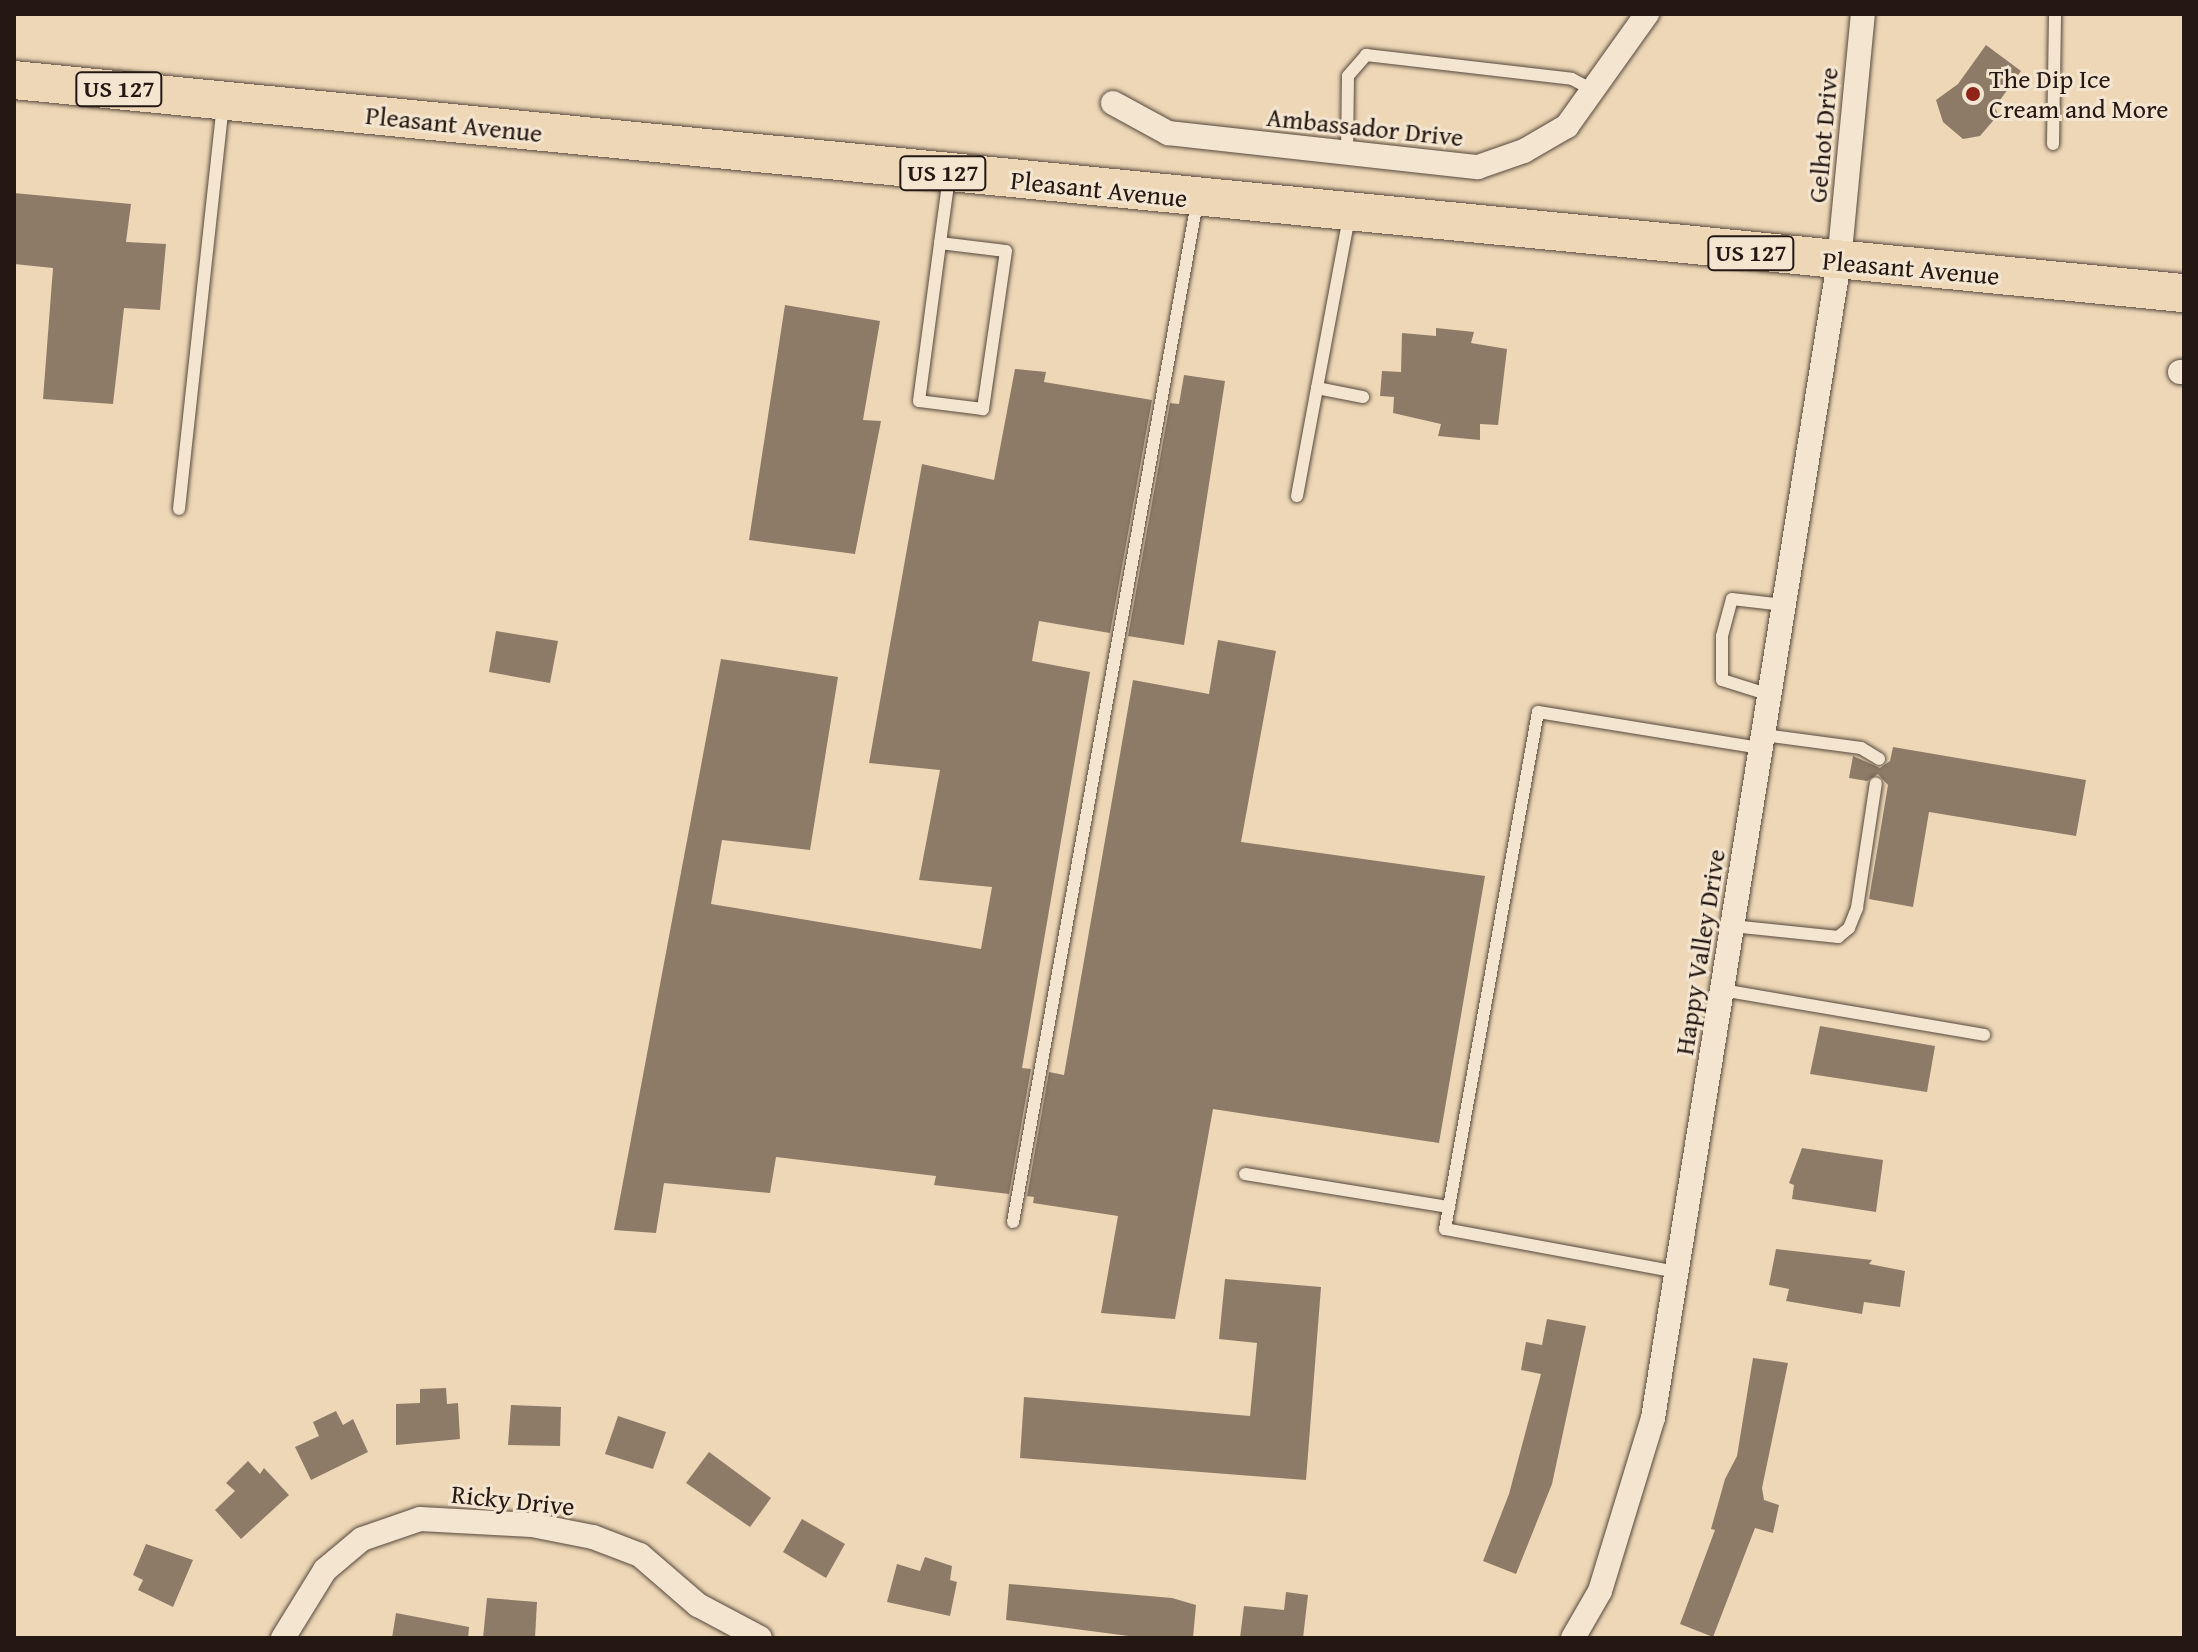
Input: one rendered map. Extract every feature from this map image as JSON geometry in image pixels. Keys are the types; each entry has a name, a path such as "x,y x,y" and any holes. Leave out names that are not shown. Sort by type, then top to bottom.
{"main road":[{"name":"Pleasant Avenue","path":"14,80 1839,262 2184,293"}],"street":[{"name":"Ambassador Drive","path":"1113,103 1168,133 1347,156 1478,167 1524,151 1567,126 1647,14"},
{"name":"Gelhot Drive","path":"1839,262 1863,14"},
{"name":"Happy Valley Drive","path":"1573,1638 1600,1591 1653,1418 1839,262"},
{"name":"Ricky Drive","path":"283,1638 325,1570 362,1539 420,1519 532,1525 593,1537 640,1555 698,1605 760,1638"}],"lane":[{"path":"2053,144 2055,14"},
{"path":"1347,156 1348,76 1366,55 1572,79 1593,90"},
{"path":"179,509 224,100"},
{"path":"940,243 1006,251 983,409 919,401 949,174"},
{"path":"1013,1222 1197,198"},
{"path":"1297,496 1350,214"},
{"path":"1317,388 1363,397"},
{"path":"1770,695 1722,680 1722,636 1732,599 1784,605"},
{"path":"1677,1272 1445,1229 1538,712 1762,741 1861,748 1879,759"},
{"path":"1732,926 1838,937 1849,928 1857,908 1876,783"},
{"path":"1722,990 1984,1035"},
{"path":"1245,1174 1449,1207"}],"building":[{"name":"The Dip Ice Cream and More","path":"1986,45 2021,71 1995,107 1998,115 1980,136 1963,139 1943,122 1936,100 1958,84"},
{"path":"14,193 131,204 126,242 166,244 160,310 124,308 113,404 43,399 53,268 14,264"},
{"path":"785,305 880,321 863,420 881,421 855,554 749,540"},
{"path":"1436,328 1474,332 1471,343 1507,349 1498,425 1480,424 1480,440 1438,436 1441,424 1393,413 1394,397 1380,396 1382,371 1401,372 1402,333 1436,336"},
{"path":"1015,369 1046,372 1044,382 1152,400 1110,633 1039,621 1032,661 1090,672 1022,1068 1031,1069 1009,1194 934,1185 936,1176 776,1157 770,1193 664,1183 656,1233 614,1230 721,659 838,677 810,850 722,840 711,904 981,949 992,887 919,880 940,770 869,763 922,464 994,480"},
{"path":"1184,375 1225,381 1184,645 1128,636 1170,403 1179,404"},
{"path":"496,631 558,641 550,683 489,672"},
{"path":"1218,640 1276,651 1241,842 1485,876 1439,1143 1213,1109 1175,1319 1101,1313 1118,1216 1033,1203 1034,1197 1027,1196 1049,1072 1064,1075 1133,680 1209,694"},
{"path":"1893,747 2086,780 2076,836 1929,812 1913,907 1869,899 1888,785 1878,774 1867,781 1849,778 1853,756 1880,768 1890,761"},
{"path":"1820,1026 1935,1046 1927,1092 1810,1074"},
{"path":"1802,1148 1883,1160 1876,1212 1792,1199 1794,1185 1789,1183"},
{"path":"1776,1249 1872,1260 1869,1264 1905,1271 1900,1307 1864,1302 1862,1314 1786,1301 1789,1289 1769,1285"},
{"path":"1225,1279 1321,1287 1306,1480 1020,1458 1024,1397 1250,1416 1257,1343 1219,1339"},
{"path":"1547,1319 1586,1326 1552,1484 1516,1574 1483,1561 1509,1494 1541,1374 1521,1370 1526,1342 1542,1345"},
{"path":"1753,1358 1788,1363 1762,1488 1764,1500 1779,1505 1773,1533 1755,1528 1713,1637 1680,1624 1715,1530 1711,1529 1725,1479 1737,1456"},
{"path":"446,1388 447,1404 458,1403 460,1439 396,1445 396,1404 420,1403 420,1389"},
{"path":"511,1405 561,1407 560,1446 508,1445"},
{"path":"336,1411 343,1425 353,1419 368,1452 311,1480 295,1447 319,1436 313,1422"},
{"path":"618,1416 666,1432 653,1469 605,1454"},
{"path":"709,1452 771,1498 750,1527 686,1483"},
{"path":"248,1461 260,1474 264,1468 289,1495 241,1539 215,1510 235,1491 226,1483"},
{"path":"802,1519 845,1544 826,1578 783,1552"},
{"path":"146,1544 193,1560 173,1607 138,1590 143,1580 133,1575"},
{"path":"925,1557 952,1566 950,1580 957,1582 950,1616 887,1602 897,1564 920,1571"},
{"path":"1009,1584 1172,1598 1196,1605 1193,1638 1144,1638 1006,1620"},
{"path":"1286,1592 1308,1595 1303,1638 1240,1638 1244,1606 1284,1610"},
{"path":"487,1598 537,1602 535,1638 483,1638"},
{"path":"396,1613 469,1627 468,1638 392,1638"}],"place":[{"name":"The Dip Ice Cream and More","path":"1973,94"}]}
